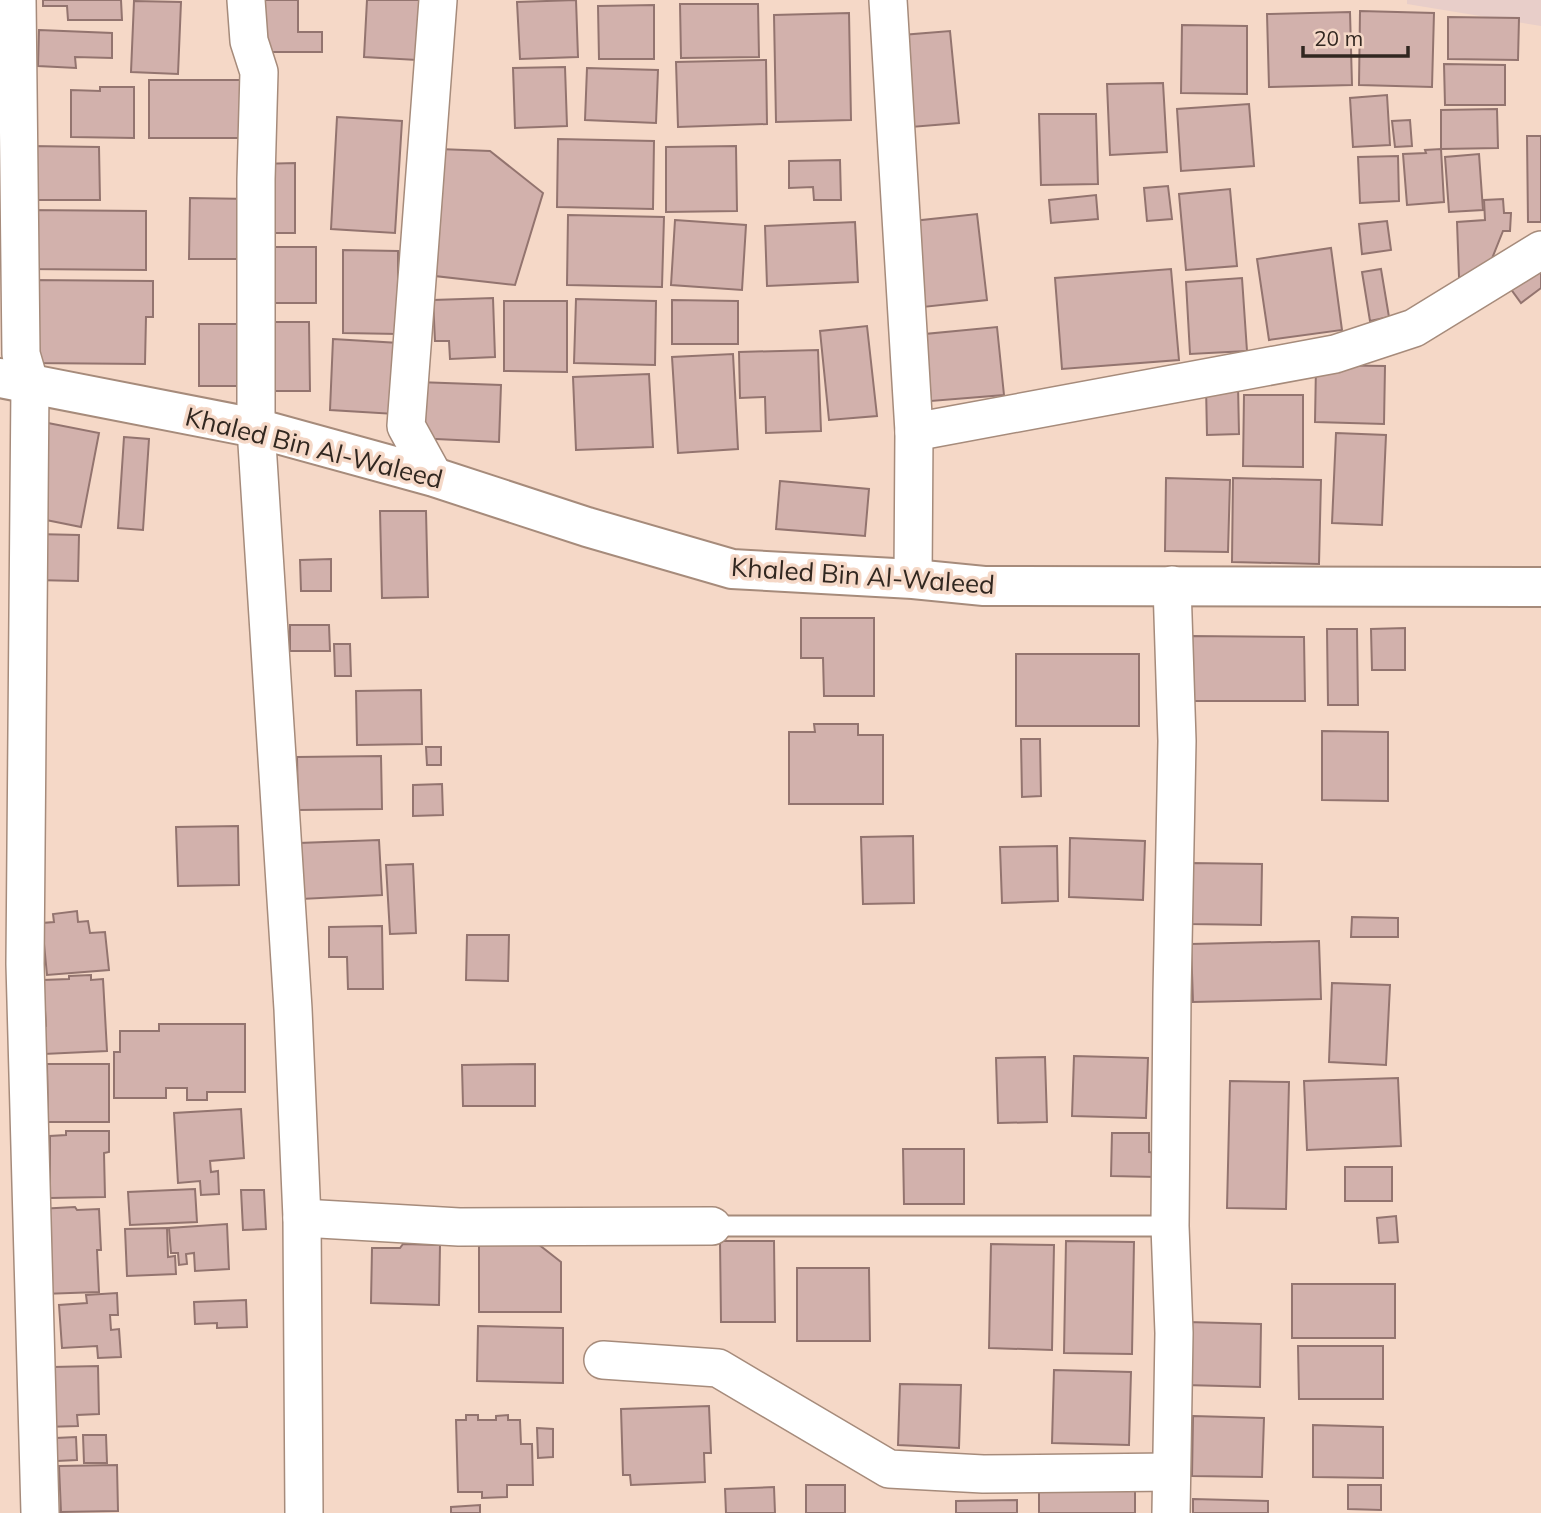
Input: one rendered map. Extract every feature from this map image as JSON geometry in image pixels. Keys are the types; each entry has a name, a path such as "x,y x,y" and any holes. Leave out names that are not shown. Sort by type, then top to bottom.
{"street":[{"path":"17,0 22,354 15,381 25,964 40,1513"},
{"path":"246,0 249,41 260,72 256,179 256,428 293,1009 302,1217 304,1513"},
{"path":"434,477 406,426 438,0"},
{"path":"888,0 914,432 913,579"},
{"path":"914,432 1335,354 1414,328 1541,250"},
{"name":"Khaled Bin Al-Waleed","path":"15,381 256,428 434,477 587,527 732,569 913,579 984,586 1541,587"},
{"path":"1171,1513 1174,1333 1170,1226 1177,741 1172,585"},
{"path":"302,1217 459,1227 712,1226"},
{"path":"603,1360 718,1368 889,1469 983,1474 1171,1472"}],"lane":[{"path":"712,1226 1170,1226"}],"shaded area":[{"path":"1407,0 1541,0 1541,26 1407,4"}],"building":[{"path":"43,0 121,0 122,20 68,20 67,6 43,6"},
{"path":"259,0 298,0 298,32 322,32 322,52 259,52"},
{"path":"367,0 420,0 417,60 364,57"},
{"path":"576,0 578,57 520,59 517,2"},
{"path":"134,1 181,2 178,74 131,72"},
{"path":"680,4 758,4 759,57 681,58"},
{"path":"654,5 654,59 599,59 598,6"},
{"path":"1360,11 1434,13 1432,87 1359,85"},
{"path":"1350,12 1352,85 1269,87 1267,14"},
{"path":"849,13 851,120 776,122 774,15"},
{"path":"1448,17 1519,18 1518,60 1448,59"},
{"path":"1182,25 1247,26 1247,94 1181,93"},
{"path":"39,30 112,33 112,58 75,57 76,68 38,66"},
{"path":"950,31 959,123 911,127 902,35"},
{"path":"766,60 767,124 678,127 676,62"},
{"path":"1444,64 1505,65 1505,105 1445,105"},
{"path":"565,67 567,126 515,128 513,68"},
{"path":"587,68 658,70 656,123 585,120"},
{"path":"149,80 256,80 257,138 149,138"},
{"path":"1163,83 1167,152 1110,155 1107,84"},
{"path":"100,87 134,87 134,138 71,137 71,90 100,91"},
{"path":"1387,95 1390,145 1353,147 1350,98"},
{"path":"1249,104 1254,166 1181,171 1177,109"},
{"path":"1497,109 1498,148 1441,149 1441,110"},
{"path":"1039,114 1096,114 1098,184 1041,185"},
{"path":"337,117 402,121 395,233 331,229"},
{"path":"1410,120 1412,146 1395,147 1392,121"},
{"path":"1527,136 1541,136 1541,222 1528,222"},
{"path":"558,139 654,141 653,209 557,207"},
{"path":"30,146 99,147 100,200 30,200"},
{"path":"736,146 737,211 666,212 666,147"},
{"path":"439,149 490,151 543,193 515,285 435,276"},
{"path":"1441,149 1444,202 1407,205 1403,154"},
{"path":"1479,154 1483,210 1449,212 1445,157"},
{"path":"1398,156 1399,201 1360,203 1358,157"},
{"path":"840,160 841,200 814,200 813,187 789,188 789,161"},
{"path":"295,163 295,233 259,233 259,164"},
{"path":"1168,186 1172,219 1147,221 1144,188"},
{"path":"1230,189 1237,266 1186,270 1179,194"},
{"path":"1096,195 1098,219 1051,223 1049,200"},
{"path":"190,198 250,199 251,259 189,259"},
{"path":"1503,199 1504,213 1511,213 1510,231 1503,231 1491,261 1468,281 1459,277 1457,222 1485,220 1484,200"},
{"path":"26,210 146,211 146,270 26,269"},
{"path":"977,214 987,300 923,307 913,221"},
{"path":"568,215 664,217 662,287 567,285"},
{"path":"675,220 746,225 742,290 671,285"},
{"path":"1387,221 1391,250 1362,254 1359,224"},
{"path":"855,222 858,282 767,286 765,226"},
{"path":"261,247 316,247 316,303 261,303"},
{"path":"1331,248 1342,330 1269,340 1257,259"},
{"path":"343,250 398,251 398,334 343,333"},
{"path":"1541,262 1541,288 1521,303 1505,281"},
{"path":"1171,269 1179,360 1062,369 1055,278"},
{"path":"1381,269 1389,317 1370,321 1362,272"},
{"path":"1242,278 1247,351 1190,354 1186,282"},
{"path":"30,280 153,281 153,317 146,317 145,364 30,363"},
{"path":"493,298 495,357 450,359 449,341 435,341 433,300"},
{"path":"576,299 656,301 655,365 574,363"},
{"path":"672,300 738,301 738,344 672,344"},
{"path":"504,301 567,301 567,372 504,371"},
{"path":"258,322 309,322 310,391 258,391"},
{"path":"199,324 240,324 240,386 199,386"},
{"path":"867,326 877,416 829,420 820,331"},
{"path":"997,327 1004,395 931,401 925,334"},
{"path":"333,339 399,343 395,414 330,410"},
{"path":"818,350 821,431 766,433 765,397 740,398 739,352"},
{"path":"733,354 738,449 678,453 672,357"},
{"path":"1316,365 1385,366 1384,424 1315,422"},
{"path":"649,374 653,447 576,450 573,377"},
{"path":"417,382 501,385 499,442 415,438"},
{"path":"1238,385 1239,434 1207,435 1206,386"},
{"path":"1244,395 1303,395 1303,467 1243,466"},
{"path":"48,423 99,433 81,527 31,517"},
{"path":"1336,433 1386,435 1382,525 1332,523"},
{"path":"124,437 149,439 143,530 118,528"},
{"path":"1166,478 1230,480 1228,552 1165,551"},
{"path":"1233,478 1321,480 1319,564 1232,562"},
{"path":"780,481 869,489 865,536 776,529"},
{"path":"380,511 426,511 428,597 382,598"},
{"path":"35,534 79,535 78,581 35,580"},
{"path":"331,559 331,591 301,591 300,560"},
{"path":"801,618 874,618 874,696 824,696 823,658 801,658"},
{"path":"290,625 329,625 330,651 290,651"},
{"path":"1405,628 1405,670 1372,670 1371,629"},
{"path":"1327,629 1357,629 1358,705 1328,705"},
{"path":"1190,636 1304,637 1305,701 1190,701"},
{"path":"334,644 350,644 351,676 335,676"},
{"path":"1016,654 1139,654 1139,726 1016,726"},
{"path":"421,690 422,744 357,745 356,691"},
{"path":"814,724 858,724 858,735 883,735 883,804 789,804 789,732 815,732"},
{"path":"1322,731 1388,732 1388,801 1322,800"},
{"path":"1021,739 1040,739 1041,796 1022,797"},
{"path":"426,747 441,747 441,765 427,765"},
{"path":"381,756 382,809 298,810 297,757"},
{"path":"442,784 443,815 413,816 413,785"},
{"path":"238,826 239,885 178,886 176,827"},
{"path":"913,836 914,903 863,904 861,837"},
{"path":"1070,838 1145,841 1143,900 1069,897"},
{"path":"379,840 382,895 301,899 299,843"},
{"path":"1057,846 1058,901 1002,903 1000,847"},
{"path":"1190,863 1262,864 1261,925 1189,924"},
{"path":"413,864 416,933 390,934 386,865"},
{"path":"77,911 78,922 88,921 90,933 105,932 109,970 47,975 42,923 54,922 53,914"},
{"path":"1352,917 1398,918 1398,937 1351,937"},
{"path":"382,926 383,989 348,989 347,957 329,957 329,927"},
{"path":"467,935 509,935 508,981 466,980"},
{"path":"1319,941 1321,999 1193,1002 1191,944"},
{"path":"91,975 91,980 103,979 107,1051 44,1054 42,1027 46,1026 43,980"},
{"path":"1332,983 1390,985 1386,1065 1329,1062"},
{"path":"159,1024 245,1024 245,1092 207,1092 207,1100 187,1100 187,1088 166,1088 166,1098 114,1098 114,1052 120,1052 120,1031 159,1031"},
{"path":"1074,1056 1148,1058 1146,1118 1072,1116"},
{"path":"1045,1057 1047,1122 998,1123 996,1058"},
{"path":"47,1064 109,1064 109,1122 48,1122"},
{"path":"535,1064 535,1106 463,1106 462,1065"},
{"path":"1398,1078 1401,1146 1307,1150 1304,1081"},
{"path":"1230,1081 1289,1082 1286,1209 1227,1208"},
{"path":"241,1109 244,1158 210,1161 211,1172 218,1171 219,1194 201,1195 200,1181 178,1183 174,1113"},
{"path":"66,1131 109,1131 109,1152 104,1153 105,1197 50,1198 50,1136 66,1135"},
{"path":"1112,1133 1149,1133 1149,1152 1158,1153 1157,1177 1111,1176"},
{"path":"903,1149 964,1149 964,1204 904,1204"},
{"path":"1345,1167 1392,1167 1392,1201 1345,1201"},
{"path":"195,1189 197,1222 130,1225 128,1192"},
{"path":"241,1190 264,1190 266,1229 243,1230"},
{"path":"75,1207 77,1210 99,1209 99,1292 42,1294 38,1209"},
{"path":"1396,1216 1398,1242 1379,1243 1377,1218"},
{"path":"227,1224 229,1269 195,1271 194,1253 186,1254 187,1264 179,1265 178,1253 171,1253 169,1228"},
{"path":"167,1228 168,1257 175,1256 176,1274 127,1276 125,1229"},
{"path":"720,1241 774,1241 775,1322 721,1322"},
{"path":"1066,1241 1134,1242 1132,1354 1064,1353"},
{"path":"403,1244 440,1245 439,1305 371,1303 372,1248 400,1248"},
{"path":"479,1244 538,1244 561,1262 561,1312 479,1312"},
{"path":"991,1244 1054,1245 1052,1350 989,1348"},
{"path":"797,1268 869,1268 870,1341 797,1341"},
{"path":"1292,1284 1395,1284 1395,1338 1292,1338"},
{"path":"117,1293 118,1315 110,1315 111,1330 119,1329 121,1357 98,1358 97,1346 62,1348 59,1305 87,1303 86,1295"},
{"path":"246,1300 247,1327 217,1328 217,1323 195,1324 194,1302"},
{"path":"1187,1322 1261,1324 1260,1387 1185,1385"},
{"path":"478,1326 563,1328 563,1383 477,1381"},
{"path":"1298,1346 1383,1346 1383,1399 1299,1399"},
{"path":"98,1366 99,1414 77,1415 78,1426 44,1427 52,1367"},
{"path":"1054,1370 1131,1372 1129,1445 1052,1443"},
{"path":"900,1384 961,1385 959,1448 898,1445"},
{"path":"709,1406 711,1453 704,1453 705,1482 631,1485 630,1475 623,1475 621,1409"},
{"path":"466,1415 478,1415 478,1420 496,1420 496,1416 508,1415 508,1420 520,1420 521,1444 532,1444 533,1485 507,1485 507,1497 482,1498 482,1492 458,1492 456,1420 466,1420"},
{"path":"1193,1416 1264,1418 1262,1477 1192,1476"},
{"path":"1313,1425 1383,1427 1383,1478 1313,1477"},
{"path":"537,1428 553,1429 553,1457 538,1458"},
{"path":"83,1435 106,1435 107,1463 84,1463"},
{"path":"76,1437 77,1460 57,1461 56,1438"},
{"path":"117,1465 118,1511 61,1512 59,1466"},
{"path":"806,1485 845,1485 845,1513 806,1513"},
{"path":"1348,1485 1381,1485 1381,1510 1348,1509"},
{"path":"774,1487 775,1513 726,1513 725,1489"},
{"path":"1039,1490 1135,1490 1135,1513 1039,1513"},
{"path":"1193,1499 1268,1501 1268,1513 1193,1513"},
{"path":"1017,1500 1017,1513 956,1513 956,1501"},
{"path":"480,1505 480,1513 451,1513 451,1507"}]}
